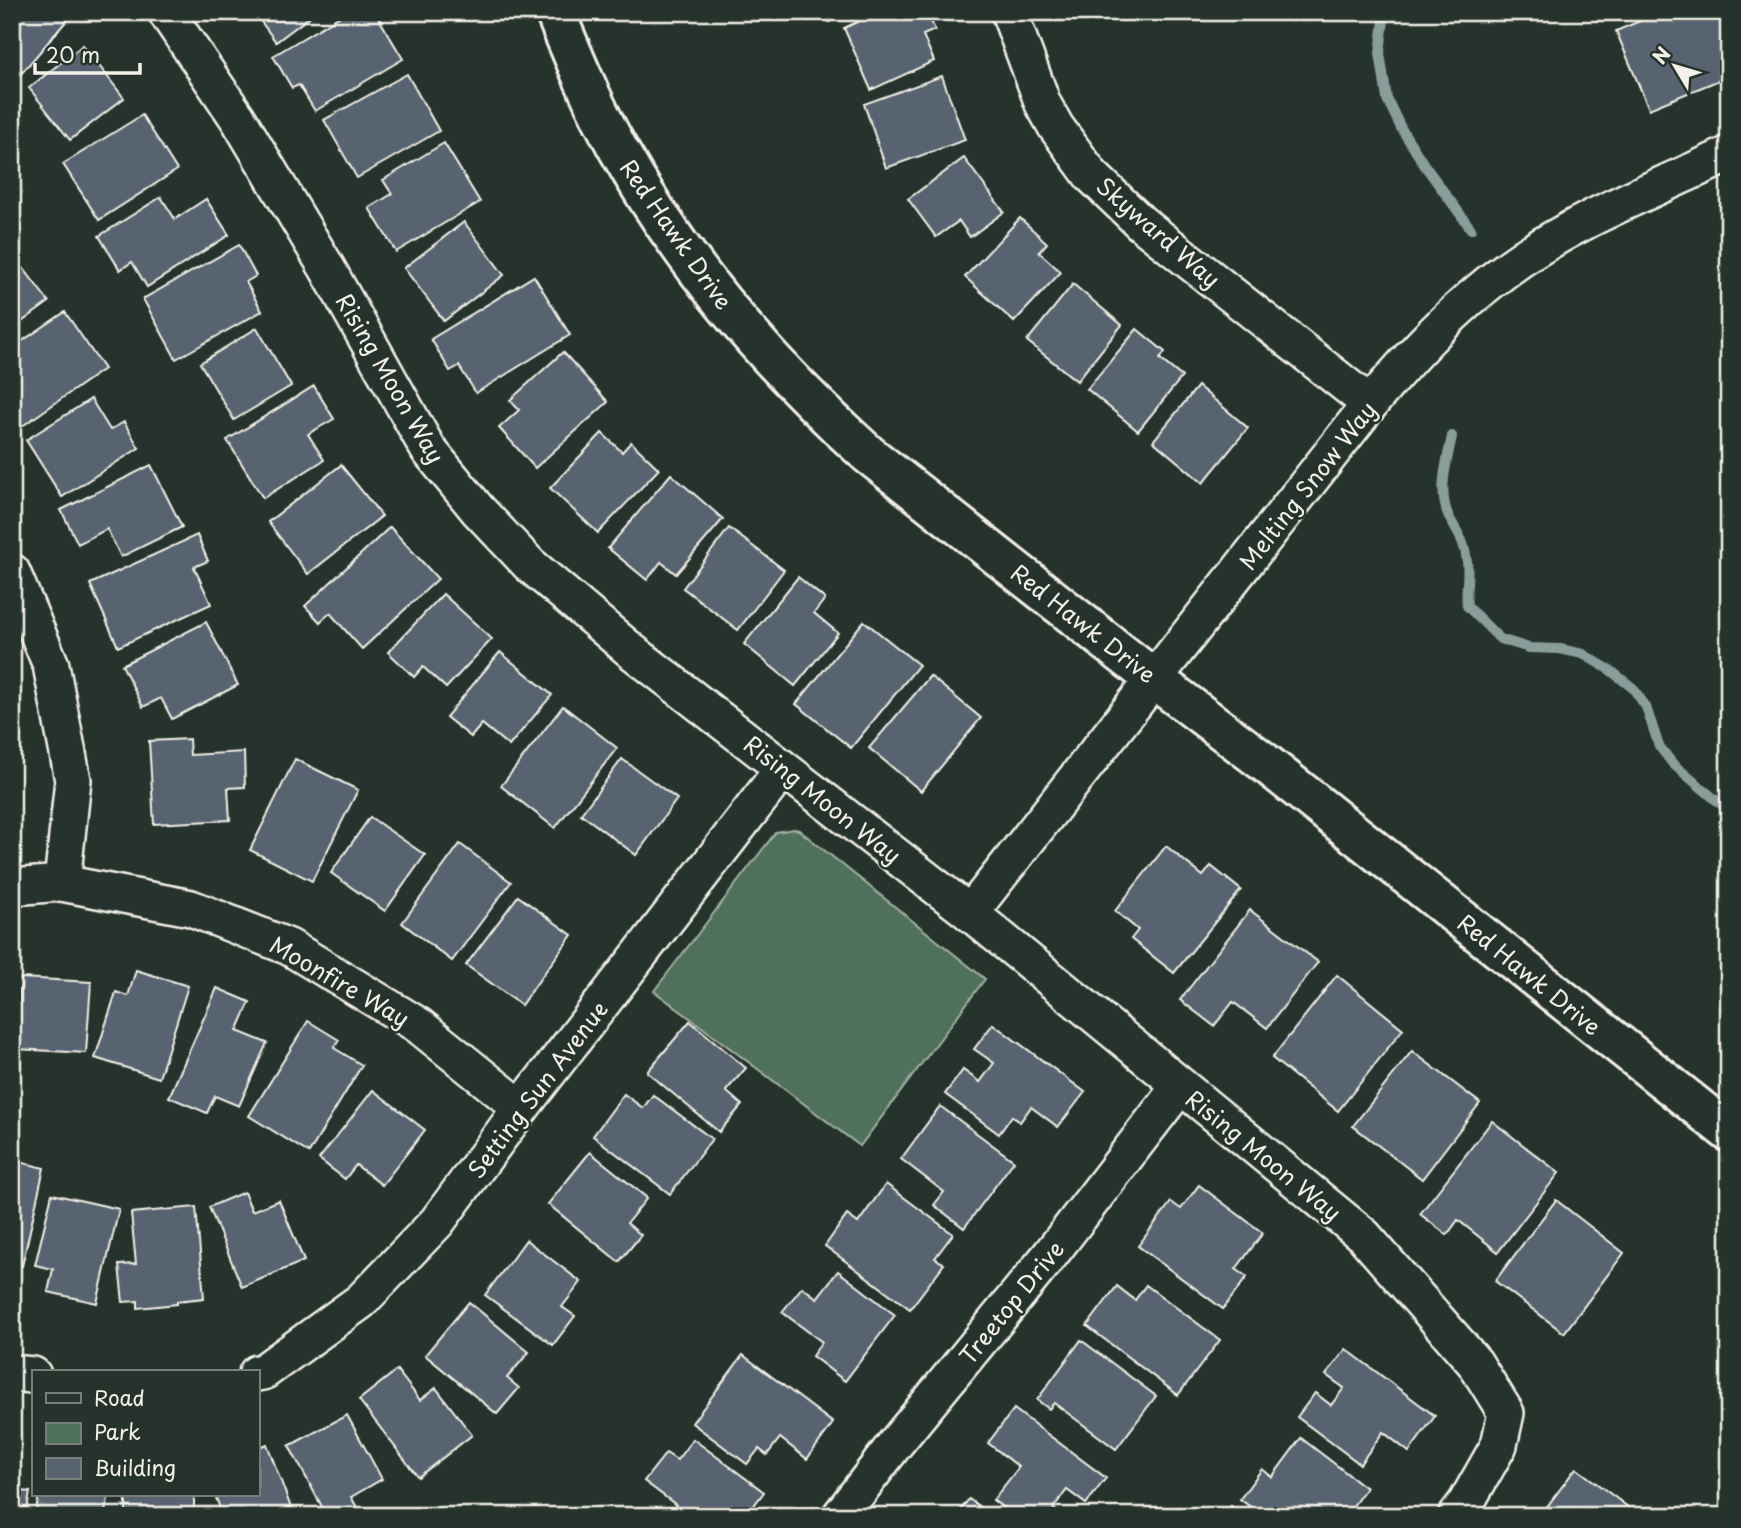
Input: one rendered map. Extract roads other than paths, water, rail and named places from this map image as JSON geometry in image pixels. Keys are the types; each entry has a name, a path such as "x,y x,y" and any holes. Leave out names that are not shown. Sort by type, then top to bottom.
{"street":[{"name":"Rising Moon Way","path":"166,12 239,120 327,268 428,449 478,510 539,573 634,653 970,914 1364,1236 1475,1363 1506,1413 1499,1445 1466,1503 1455,1516"},
{"name":"Red Hawk Drive","path":"555,12 577,66 616,146 695,268 779,369 868,454 1264,762 1729,1132"},
{"name":"Skyward Way","path":"1009,12 1043,104 1056,127 1091,175 1142,223 1370,404"},
{"name":"Melting Snow Way","path":"970,914 1370,404 1424,342 1475,295 1543,245 1729,154"},
{"path":"12,572 51,665 73,780 62,883"},
{"name":"Setting Sun Avenue","path":"259,1372 361,1301 436,1222 783,769"},
{"name":"Moonfire Way","path":"12,887 62,883 191,908 289,947 418,1024 521,1108"},
{"name":"Treetop Drive","path":"840,1516 895,1444 1050,1255 1180,1086"},
{"path":"12,1373 32,1375"}],"waterway":[{"path":"1385,12 1380,53 1387,99 1401,128 1425,166 1471,229"},
{"path":"1452,436 1443,487 1445,507 1465,548 1467,606 1500,639 1529,648 1560,649 1583,654 1610,670 1633,688 1646,707 1659,746 1673,764 1729,811"}]}
